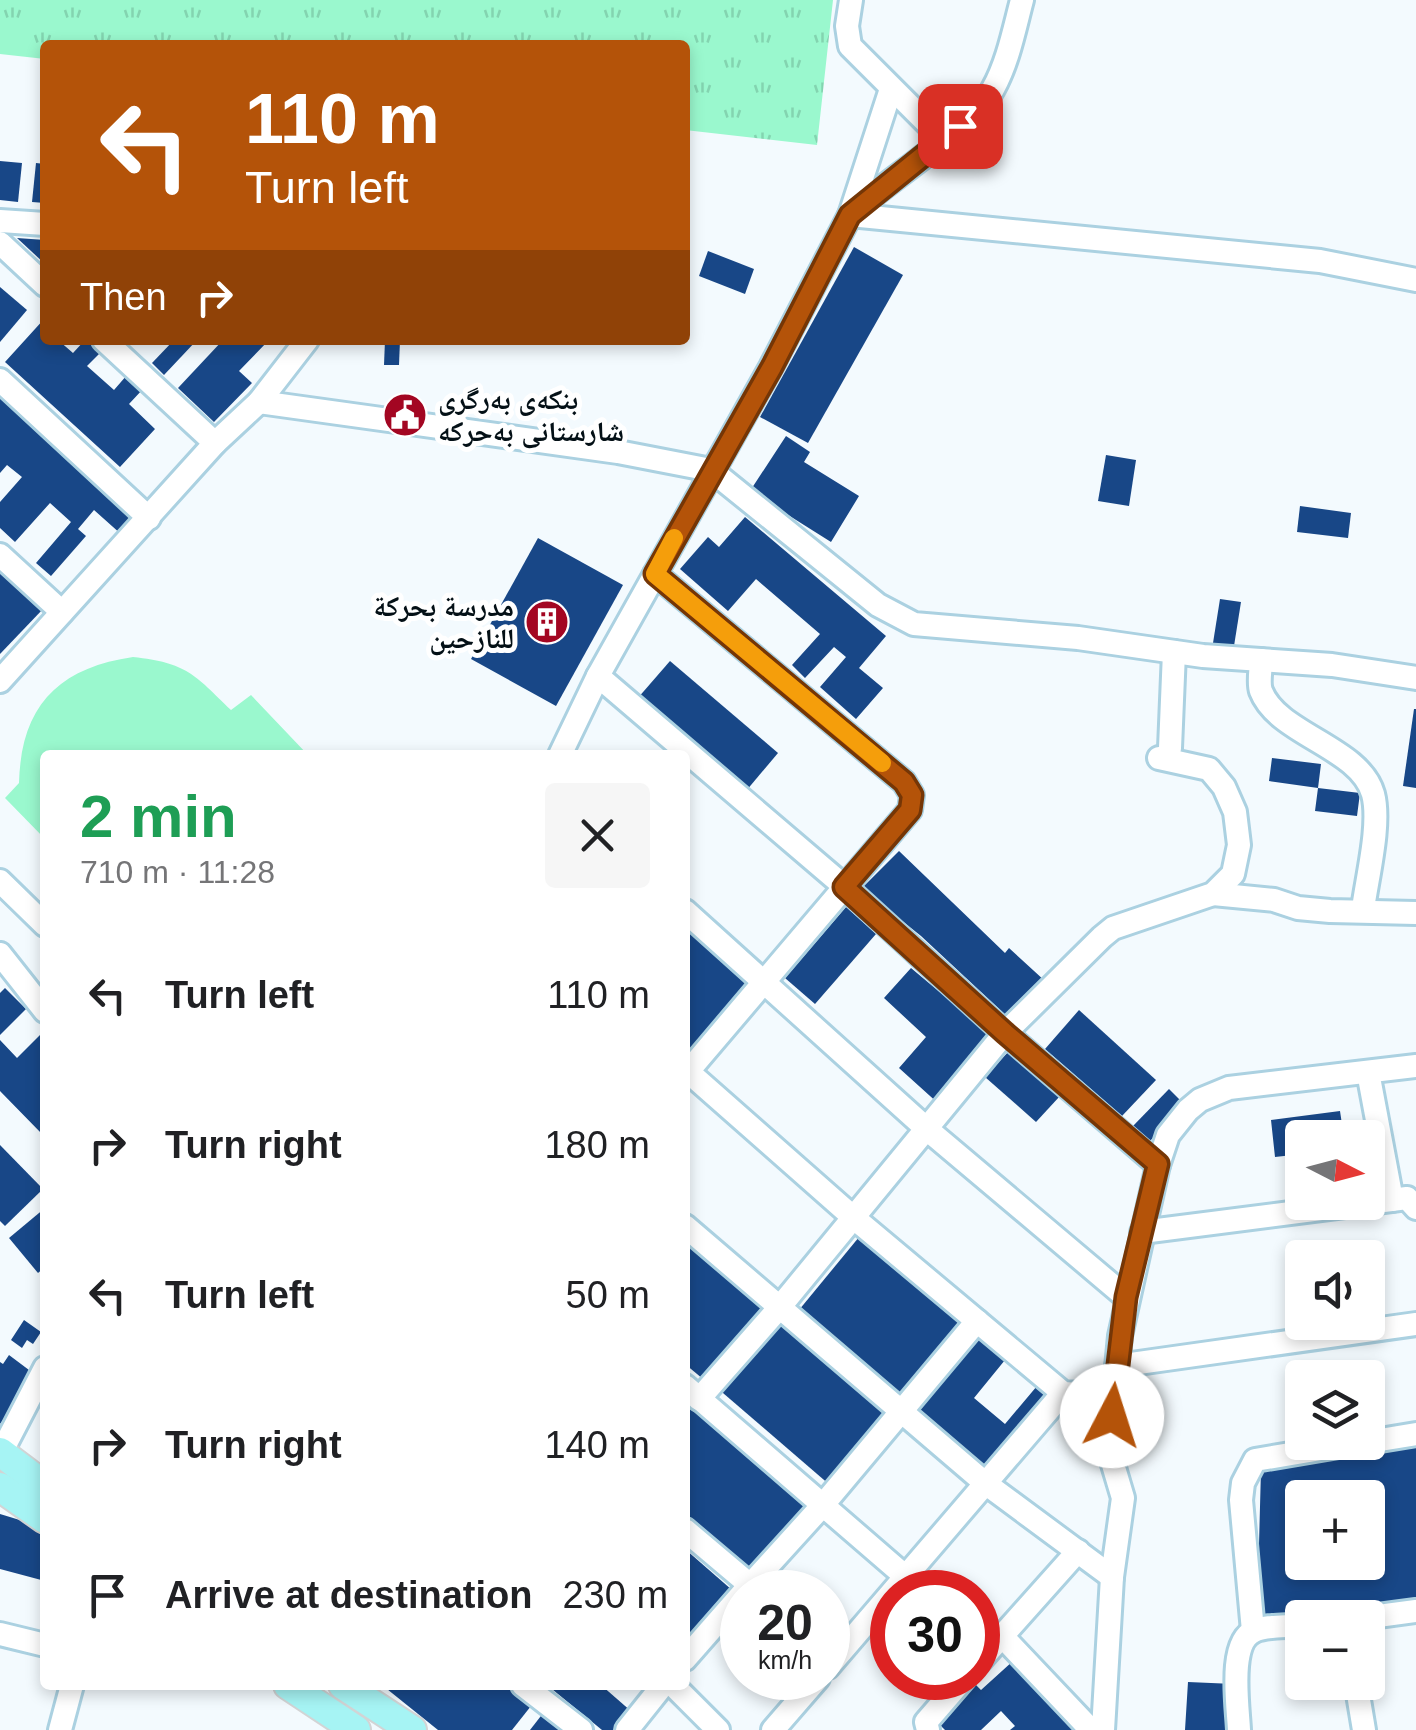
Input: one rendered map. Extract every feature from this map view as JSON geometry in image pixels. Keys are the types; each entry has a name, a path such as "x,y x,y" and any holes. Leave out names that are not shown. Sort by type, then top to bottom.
{"main road":[{"path":"1,1453 40,1482"},
{"path":"0,1487 40,1515"},
{"path":"296,1690 356,1730"},
{"path":"350,1690 412,1730"}],"street":[{"path":"851,0 850,46 943,139"},
{"path":"850,215 977,112 1009,52 1022,0"},
{"path":"562,750 598,676 772,367 850,215 891,89"},
{"path":"850,215 1320,260 1416,280"},
{"path":"0,220 40,224"},
{"path":"0,243 40,280"},
{"path":"109,345 215,443"},
{"path":"0,682 215,443 259,402 300,345"},
{"path":"0,380 148,518"},
{"path":"259,402 618,452 712,470 878,606 901,620 927,627 1078,638 1174,652 1332,665 1416,678"},
{"path":"0,555 62,612"},
{"path":"655,574 904,782 912,795 910,810 690,1066"},
{"path":"1174,652 1164,752 1209,769 1224,788 1235,812 1239,846 1233,874 1213,894"},
{"path":"1261,660 1260,689 1273,709 1362,774 1373,794 1374,820 1363,910"},
{"path":"598,676 684,750"},
{"path":"690,755 1158,1164"},
{"path":"0,881 40,920"},
{"path":"899,1570 692,1392 779,1308 1005,1033 1113,928 1213,894 1274,900 1298,908 1416,912"},
{"path":"690,915 928,1130 1126,1297"},
{"path":"0,954 40,1005"},
{"path":"1103,1730 1112,1577 1123,1498 1110,1451 1117,1366 1126,1297 1162,1149 1177,1122 1214,1092 1416,1066"},
{"path":"1368,1072 1392,1200"},
{"path":"690,1074 1063,1393 1114,1396"},
{"path":"1142,1232 1407,1198 1416,1208"},
{"path":"690,1230 985,1483 1112,1577"},
{"path":"764,1570 977,1321"},
{"path":"1117,1366 1416,1324"},
{"path":"1,1453 40,1378"},
{"path":"911,1570 1063,1393"},
{"path":"1385,1439 1416,1434"},
{"path":"1253,1631 1243,1483 1254,1460 1285,1455"},
{"path":"690,1535 724,1570"},
{"path":"1000,1638 1078,1552"},
{"path":"1385,1615 1416,1611"},
{"path":"850,1641 870,1618"},
{"path":"690,1654 720,1620"},
{"path":"1239,1730 1236,1656 1253,1631 1285,1627"},
{"path":"0,1634 40,1644"},
{"path":"1002,1636 1091,1730"},
{"path":"60,1730 71,1690"},
{"path":"529,1690 580,1730"},
{"path":"627,1730 659,1690"},
{"path":"678,1690 718,1730"},
{"path":"773,1730 799,1700"},
{"path":"928,1730 926,1722 943,1700"},
{"path":"1359,1700 1364,1730"}],"green space":[{"path":"0,0 833,0 817,145 690,131 690,40 40,40 40,58 0,54"},
{"path":"133,657 178,667 208,687 231,710 251,695 303,750 40,750 40,834 5,798 19,783 27,732 36,712 64,681 107,662"}],"building":[{"path":"0,161 22,163 18,202 0,200"},
{"path":"36,163 40,163 40,203 32,202"},
{"path":"17,238 40,240 40,259"},
{"path":"854,247 903,275 808,443 760,417"},
{"path":"708,251 754,269 745,294 699,276"},
{"path":"0,287 27,310 0,342"},
{"path":"40,324 40,345 64,345 73,353 80,345 100,345 104,349 87,366 114,390 127,375 143,389 129,404 155,429 120,467 5,362"},
{"path":"169,345 192,345 164,375 152,363"},
{"path":"218,345 264,345 239,371 252,383 214,422 178,388"},
{"path":"385,345 400,345 399,365 384,365"},
{"path":"0,393 138,518 122,535 94,510 78,529 86,536 51,576 36,563 71,522 50,503 15,542 0,528 0,502 22,477 7,465 0,473"},
{"path":"786,436 810,452 804,462 859,496 831,542 750,491"},
{"path":"1106,455 1136,460 1129,506 1098,501"},
{"path":"1300,506 1351,513 1348,538 1297,532"},
{"path":"745,517 886,636 859,668 883,688 856,719 820,687 846,657 834,647 805,678 792,665 820,634 756,579 728,611 680,569 708,537 719,547"},
{"name":"مدرسة بحركة للنازحين","path":"538,538 623,585 556,706 471,659"},
{"path":"0,566 43,609 0,654"},
{"path":"1220,599 1241,602 1234,646 1213,643"},
{"path":"670,661 778,753 746,791 637,699"},
{"path":"1416,709 1416,788 1403,786"},
{"path":"1272,758 1321,764 1318,788 1269,781"},
{"path":"1318,788 1360,793 1357,816 1315,811"},
{"path":"899,851 1005,953 1009,948 1045,981 1010,1019 921,936 889,914 864,886"},
{"path":"846,907 876,934 815,1004 785,978"},
{"path":"690,933 752,989 694,1054 690,1050"},
{"path":"911,968 992,1036 940,1105 899,1068 926,1037 884,998"},
{"path":"5,988 26,1009 0,1035 0,993"},
{"path":"1079,1010 1156,1080 1122,1116 1045,1049"},
{"path":"40,1035 40,1132 0,1091 0,1040 17,1058"},
{"path":"1009,1051 1060,1096 1036,1122 985,1077"},
{"path":"1169,1089 1185,1105 1149,1142 1133,1126"},
{"path":"1340,1111 1341,1120 1285,1120 1285,1156 1275,1157 1271,1120"},
{"path":"0,1145 40,1186 40,1192 5,1226 0,1221"},
{"path":"40,1212 40,1271 38,1273 9,1238"},
{"path":"864,1231 967,1321 902,1400 799,1310"},
{"path":"690,1238 772,1309 709,1384 690,1368"},
{"path":"780,1312 894,1410 831,1486 716,1387"},
{"path":"24,1320 40,1331 33,1344 27,1340 22,1348 11,1340"},
{"path":"973,1334 1005,1360 974,1398 1005,1424 1037,1386 1052,1399 989,1475 910,1409"},
{"path":"9,1355 37,1376 0,1424 0,1362 3,1364"},
{"path":"690,1394 812,1501 752,1570 740,1570 690,1526"},
{"path":"1416,1446 1416,1599 1385,1603 1385,1600 1285,1600 1285,1616 1257,1620 1261,1469 1322,1460 1385,1460 1385,1451"},
{"path":"0,1514 23,1521 40,1533 40,1580 0,1569"},
{"path":"690,1553 720,1580 720,1604 690,1638"},
{"path":"1013,1661 1075,1730 1010,1730 1015,1726 1001,1711 981,1730 945,1730 937,1722 960,1700 1000,1700 1000,1673"},
{"path":"1188,1682 1234,1684 1232,1730 1185,1730"},
{"path":"388,1690 510,1690 531,1706 512,1730 438,1730"},
{"path":"553,1690 607,1690 632,1712 618,1730 602,1730"},
{"path":"544,1712 567,1730 530,1730"}],"slow traffic":[{"path":"674,538 655,574 882,763"}],"place":[{"name":"بنکەی بەرگری شارستانی بەحرکە","path":"405,415"},
{"name":"مدرسة بحركة للنازحين","path":"547,622"}],"route":[{"path":"960,126 850,215 772,367 655,574 904,782 912,795 910,810 844,887 1158,1164 1126,1297 1112,1416"}]}
